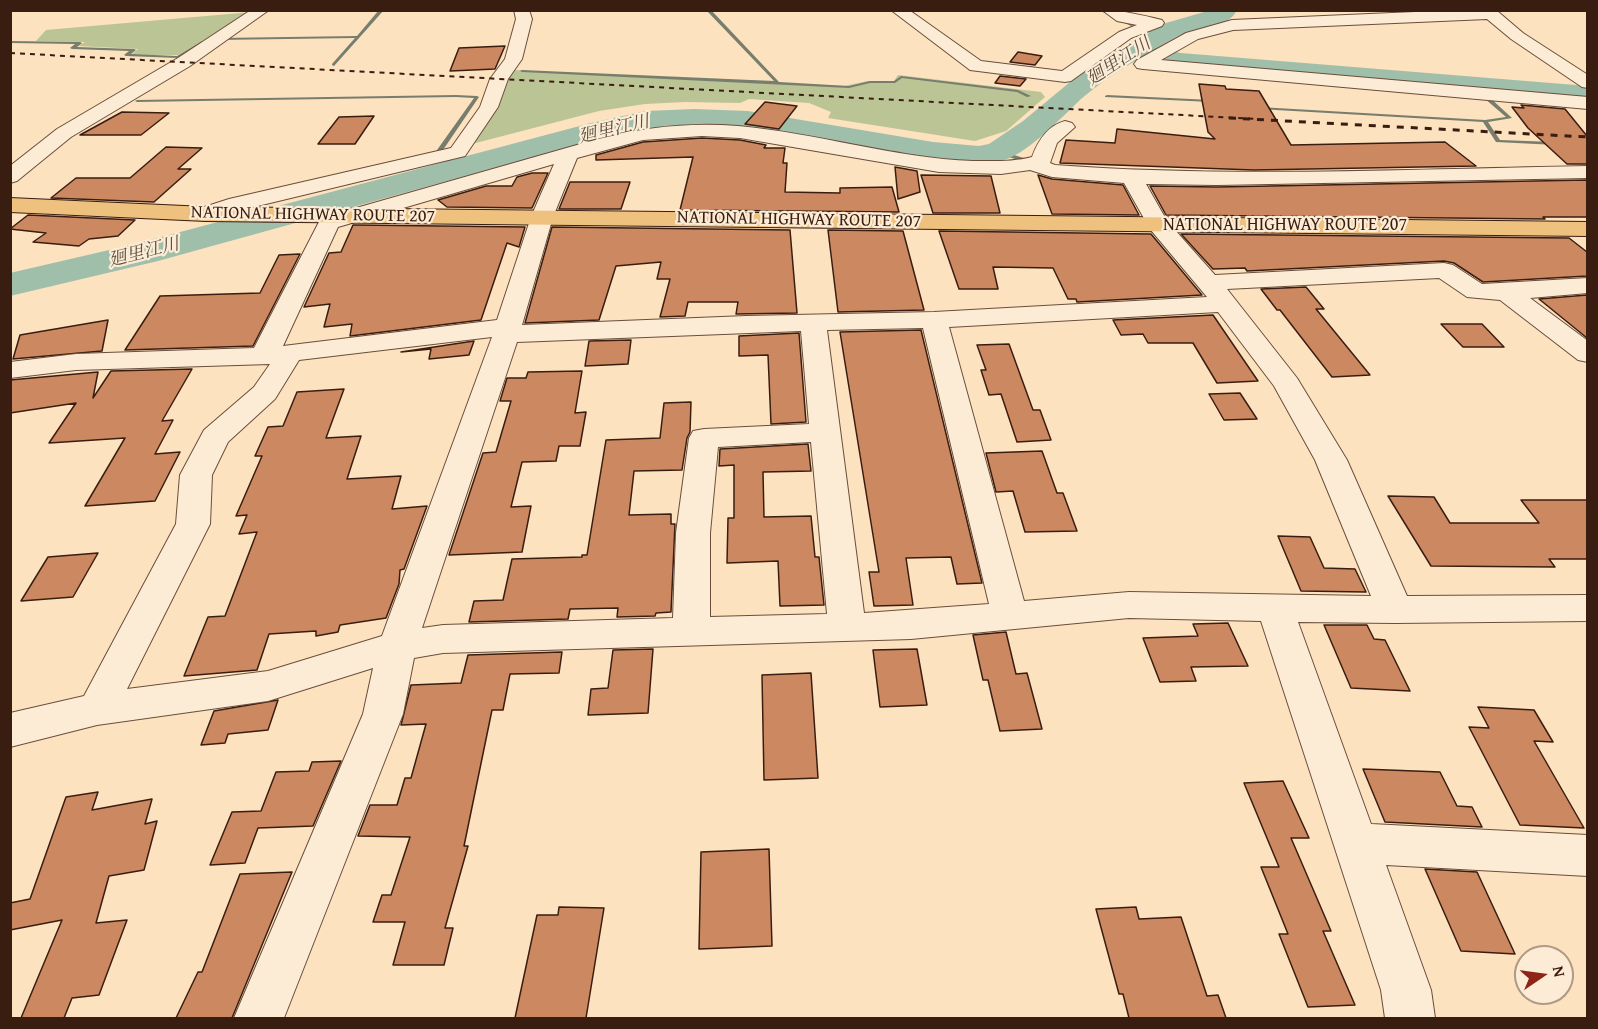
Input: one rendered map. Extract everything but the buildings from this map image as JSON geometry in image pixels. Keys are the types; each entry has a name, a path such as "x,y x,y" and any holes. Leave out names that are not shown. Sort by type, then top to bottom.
{"highway":[{"name":"NATIONAL HIGHWAY ROUTE 207","path":"10,205 206,214 1587,229"}],"street":[{"path":"10,177 64,133 184,62 262,10"},
{"path":"206,214 230,206 458,152 489,107 499,79 513,59 524,20 521,10"},
{"path":"898,10 976,66 1065,77 1125,35 1176,18"},
{"path":"1109,10 1122,18 1156,23"},
{"path":"1232,25 1245,10"},
{"path":"1584,77 1517,36 1487,12 1232,25 1192,36 1143,64 1587,103"},
{"path":"1125,35 1162,52"},
{"path":"1037,162 1048,141 1065,127"},
{"path":"97,709 193,524 196,476 215,437 265,393 277,354 325,228 329,223 348,216 643,134 702,130 741,132 939,166 1001,168 1037,162 1052,171 1131,177 1238,178 1587,172"},
{"path":"259,1018 383,714 397,646 507,330 542,217 567,159 565,155"},
{"path":"1131,177 1158,224 1287,384 1331,460 1395,610"},
{"path":"10,370 76,362 277,354 507,330 934,320 1444,270 1476,292 1506,292 1587,285"},
{"path":"1506,292 1587,354"},
{"path":"934,320 1010,616"},
{"path":"813,323 846,627"},
{"path":"691,632 693,533 704,438 825,432"},
{"path":"10,730 97,709 268,686 397,646 443,639 911,626 1129,605 1395,610 1587,608"},
{"path":"1275,608 1406,990 1410,1018"},
{"path":"1355,843 1587,855"}],"green space":[{"path":"252,12 178,55 131,55 138,49 78,46 85,42 36,41 46,30"},
{"path":"514,70 844,86 868,81 894,81 898,75 1041,92 1045,97 1006,131 975,141 828,118 831,112 809,103 749,99 740,103 645,104 599,111 468,145 505,76"}],"waterway":[{"path":"334,65 382,10"},
{"path":"708,10 778,83"},
{"path":"1101,10 1132,25"},
{"name":"廻里江川","path":"1133,51 1175,28 1203,22 1223,14 1225,10"},
{"name":"廻里江川","path":"1151,32 1163,34"},
{"path":"218,39 358,37"},
{"path":"10,42 80,43 72,48 134,50 126,55 178,57 203,42"},
{"name":"廻里江川","path":"10,285 145,253 602,129 646,120 694,118 748,120 933,151 979,155 998,152 1034,127 1102,69 1133,51"},
{"path":"1133,51 1181,61 1588,95"},
{"path":"522,71 778,83"},
{"path":"778,83 849,87 870,82 895,82 901,77 1018,91 1029,96"},
{"path":"1477,87 1510,118 1485,121"},
{"path":"1107,96 1211,101"},
{"path":"137,101 477,97 440,150 455,169"},
{"path":"1259,108 1485,121"},
{"path":"1485,121 1498,141 1554,144"},
{"path":"998,152 1028,161"}],"railway":[{"path":"10,53 1257,119"},
{"path":"1229,118 1588,137"}]}
